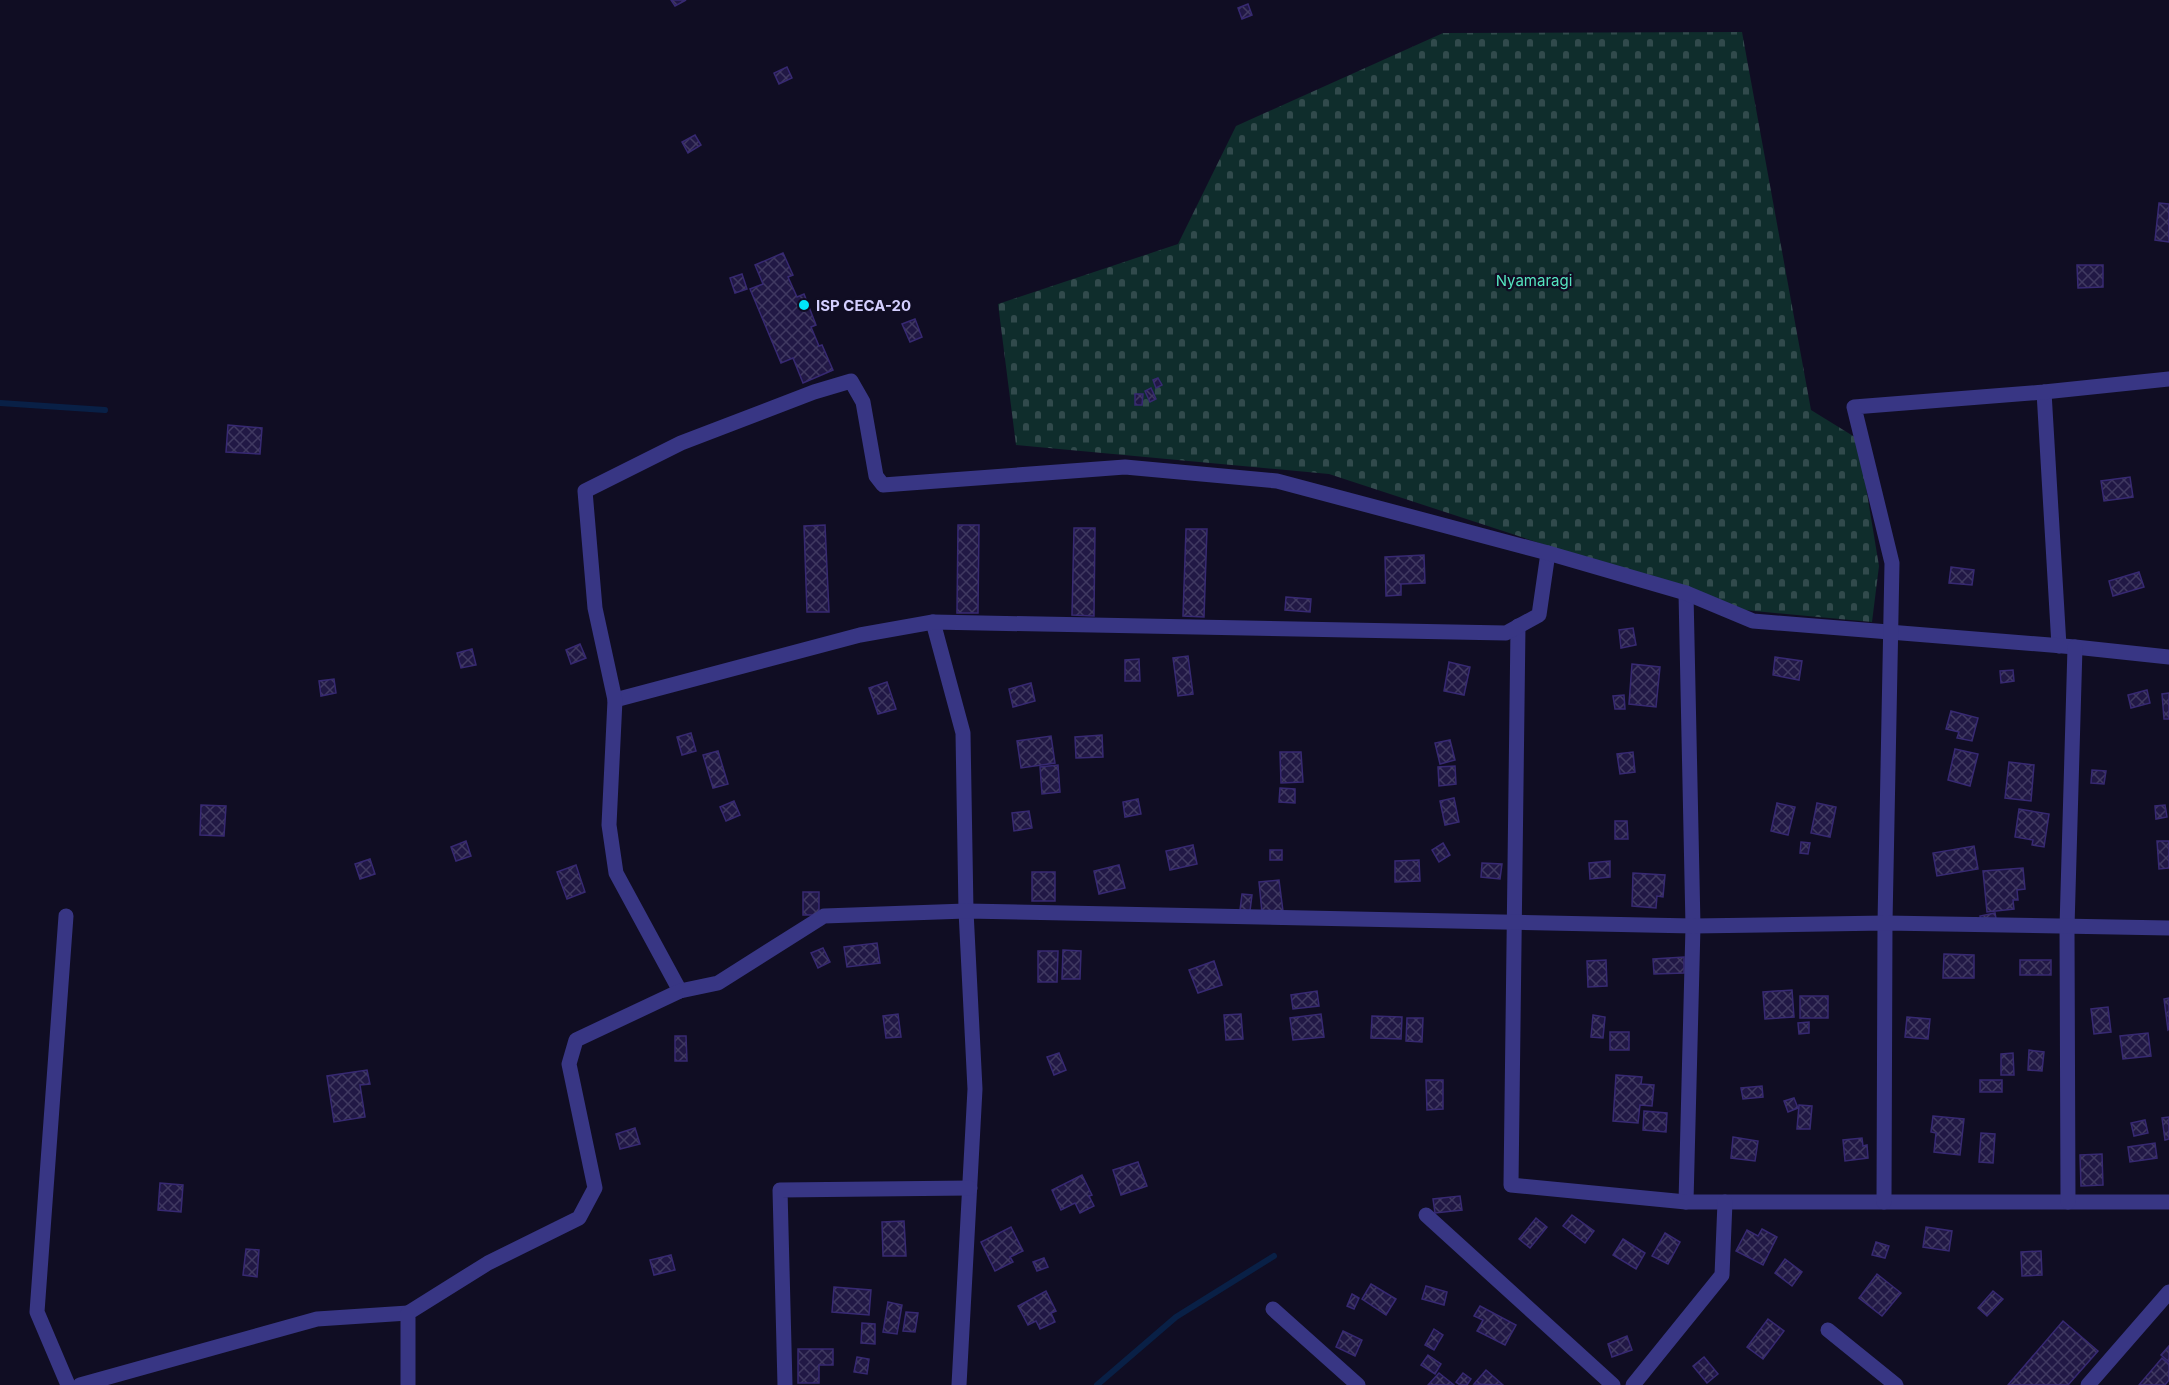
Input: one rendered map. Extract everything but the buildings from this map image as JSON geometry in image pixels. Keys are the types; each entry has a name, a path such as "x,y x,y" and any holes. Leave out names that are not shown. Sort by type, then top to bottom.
{"street":[{"path":"1884,1202 1885,923 1892,563 1854,407 2044,392 2169,379"},
{"path":"680,991 616,873 609,825 615,700 595,608 585,491 681,443 814,392 851,381 862,402 876,476 883,485 1125,467 1277,481 1548,553 1686,593 1753,621 2075,647 2169,657"},
{"path":"2044,392 2059,646"},
{"path":"615,700 860,635 933,622 1506,633 1539,615 1548,553"},
{"path":"1686,593 1693,926 1686,1202"},
{"path":"933,622 963,734 966,911 975,1089 959,1385"},
{"path":"1518,626 1511,1185 1686,1202 2169,1202"},
{"path":"2068,1202 2067,927 2075,647"},
{"path":"80,1385 317,1318 408,1313 488,1263 579,1218 595,1188 569,1064 576,1040 680,991 718,983 824,916 966,911 1693,926 1885,923 2169,928"},
{"path":"66,916 37,1312 68,1385"},
{"path":"785,1385 780,1190 970,1188"},
{"path":"1633,1385 1722,1275 1725,1202"},
{"path":"1426,1215 1613,1385"},
{"path":"2088,1385 2169,1292"},
{"path":"1273,1309 1358,1385"},
{"path":"408,1313 408,1385"},
{"path":"1828,1330 1896,1385"}],"green space":[{"name":"Nyamaragi","path":"1742,32 1811,410 1858,439 1879,566 1872,622 1744,610 1329,474 1016,445 998,304 1178,244 1236,126 1443,33"}],"waterway":[{"path":"0,403 105,410"},
{"path":"1097,1385 1176,1317 1274,1256"}],"place":[{"name":"ISP CECA-20","path":"804,305"}]}
